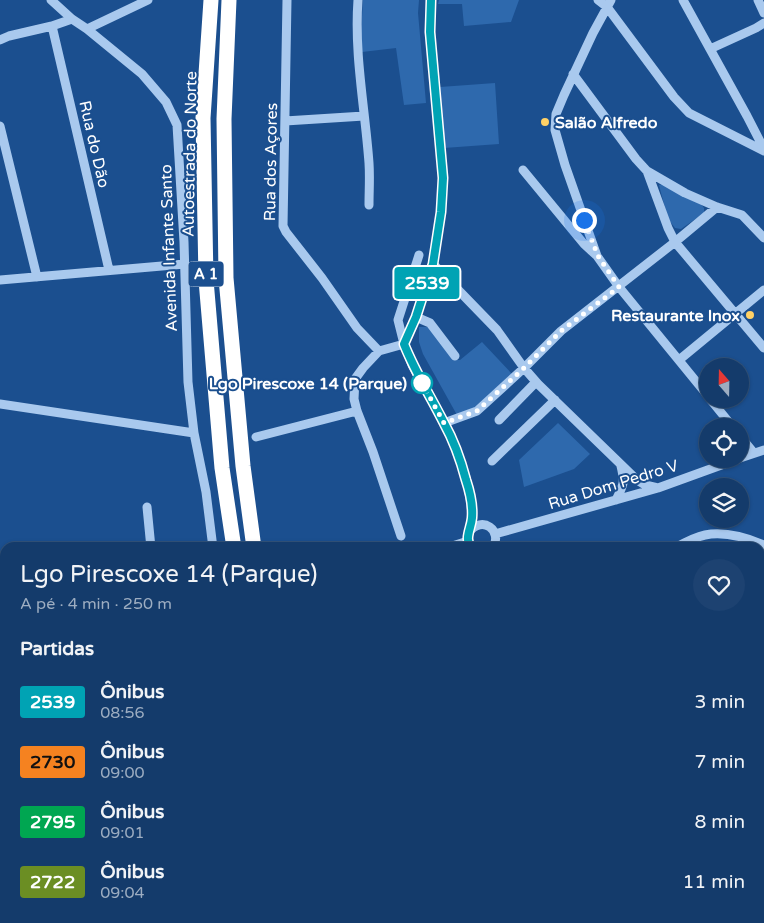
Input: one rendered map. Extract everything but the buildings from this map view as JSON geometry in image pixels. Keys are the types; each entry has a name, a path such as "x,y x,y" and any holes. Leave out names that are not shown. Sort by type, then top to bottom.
{"highway":[{"name":"Autoestrada do Norte","path":"211,0 203,118 206,280 222,468 233,542"},
{"name":"A 1","path":"229,0 224,118 226,278 243,466 253,542"}],"street":[{"name":"Avenida Infante Santo","path":"51,0 142,74 166,102 177,125 188,382 194,433 206,492 212,542"},
{"path":"87,30 148,0"},
{"name":"Rua dos Açores","path":"287,0 282,222 284,229 322,278 357,328 379,351"},
{"path":"358,0 356,23 369,164 369,205"},
{"path":"404,344 416,317 433,264 441,212 443,178 431,40 431,0"},
{"path":"598,0 609,3 674,97 689,113 764,150"},
{"path":"683,0 764,150"},
{"path":"758,0 764,13"},
{"path":"609,3 593,33 556,114 555,130 565,165 598,256 619,287 699,385"},
{"path":"1,37 52,26 72,19"},
{"path":"710,49 764,23"},
{"name":"Rua do Dão","path":"52,26 109,270"},
{"path":"574,74 636,159 647,171 685,193 716,207 742,214 764,238"},
{"path":"285,121 364,116"},
{"path":"0,126 37,277"},
{"path":"523,170 584,244 598,256"},
{"path":"647,171 675,242 764,348"},
{"path":"444,423 477,411 561,331 619,287 716,207"},
{"path":"418,255 398,320 412,365 444,423 456,449 467,482 472,508 469,540"},
{"path":"0,280 184,264"},
{"path":"433,264 497,330 536,382 637,480 645,485 658,488"},
{"path":"678,360 764,290"},
{"path":"416,317 430,323 456,356"},
{"path":"401,536 354,399 355,379 363,368 379,351 404,344"},
{"path":"499,420 536,382"},
{"path":"492,461 555,400"},
{"path":"0,404 194,433"},
{"path":"718,408 726,418"},
{"path":"256,437 357,411"},
{"path":"749,443 761,453"},
{"path":"616,500 624,480 621,466"},
{"name":"Rua Dom Pedro V","path":"495,534 658,488 712,468"},
{"path":"147,507 150,542"},
{"path":"469,540 472,528 480,524 490,526 495,534 495,542"},
{"path":"688,542 703,535 723,534 748,538 757,542"}],"shaded area":[{"path":"363,0 419,0 418,13 426,103 404,105 396,48 362,52"},
{"path":"439,0 519,0 511,22 464,26 462,4 438,4"},
{"path":"495,83 499,144 444,148 440,87"},
{"path":"663,184 701,204 704,208 704,213 681,229 675,228 668,219 659,185"},
{"path":"419,327 428,327 456,360 460,360 482,342 512,374 474,408 457,415 423,354 419,342"},
{"path":"558,423 590,454 574,469 524,487 519,460"}],"bus line":[{"name":"2539","path":"431,0 430,32 443,178 441,212 433,264 416,317 404,344 412,365 456,449 467,482 472,518 468,542"}],"place":[{"name":"Salão Alfredo","path":"545,122"},
{"name":"Restaurante Inox","path":"750,315"},
{"name":"Lgo Pirescoxe 14 (Parque)","path":"422,383"}],"route":[{"path":"422,383 444,423 477,411 561,331 619,287 598,256 584,220"}]}
